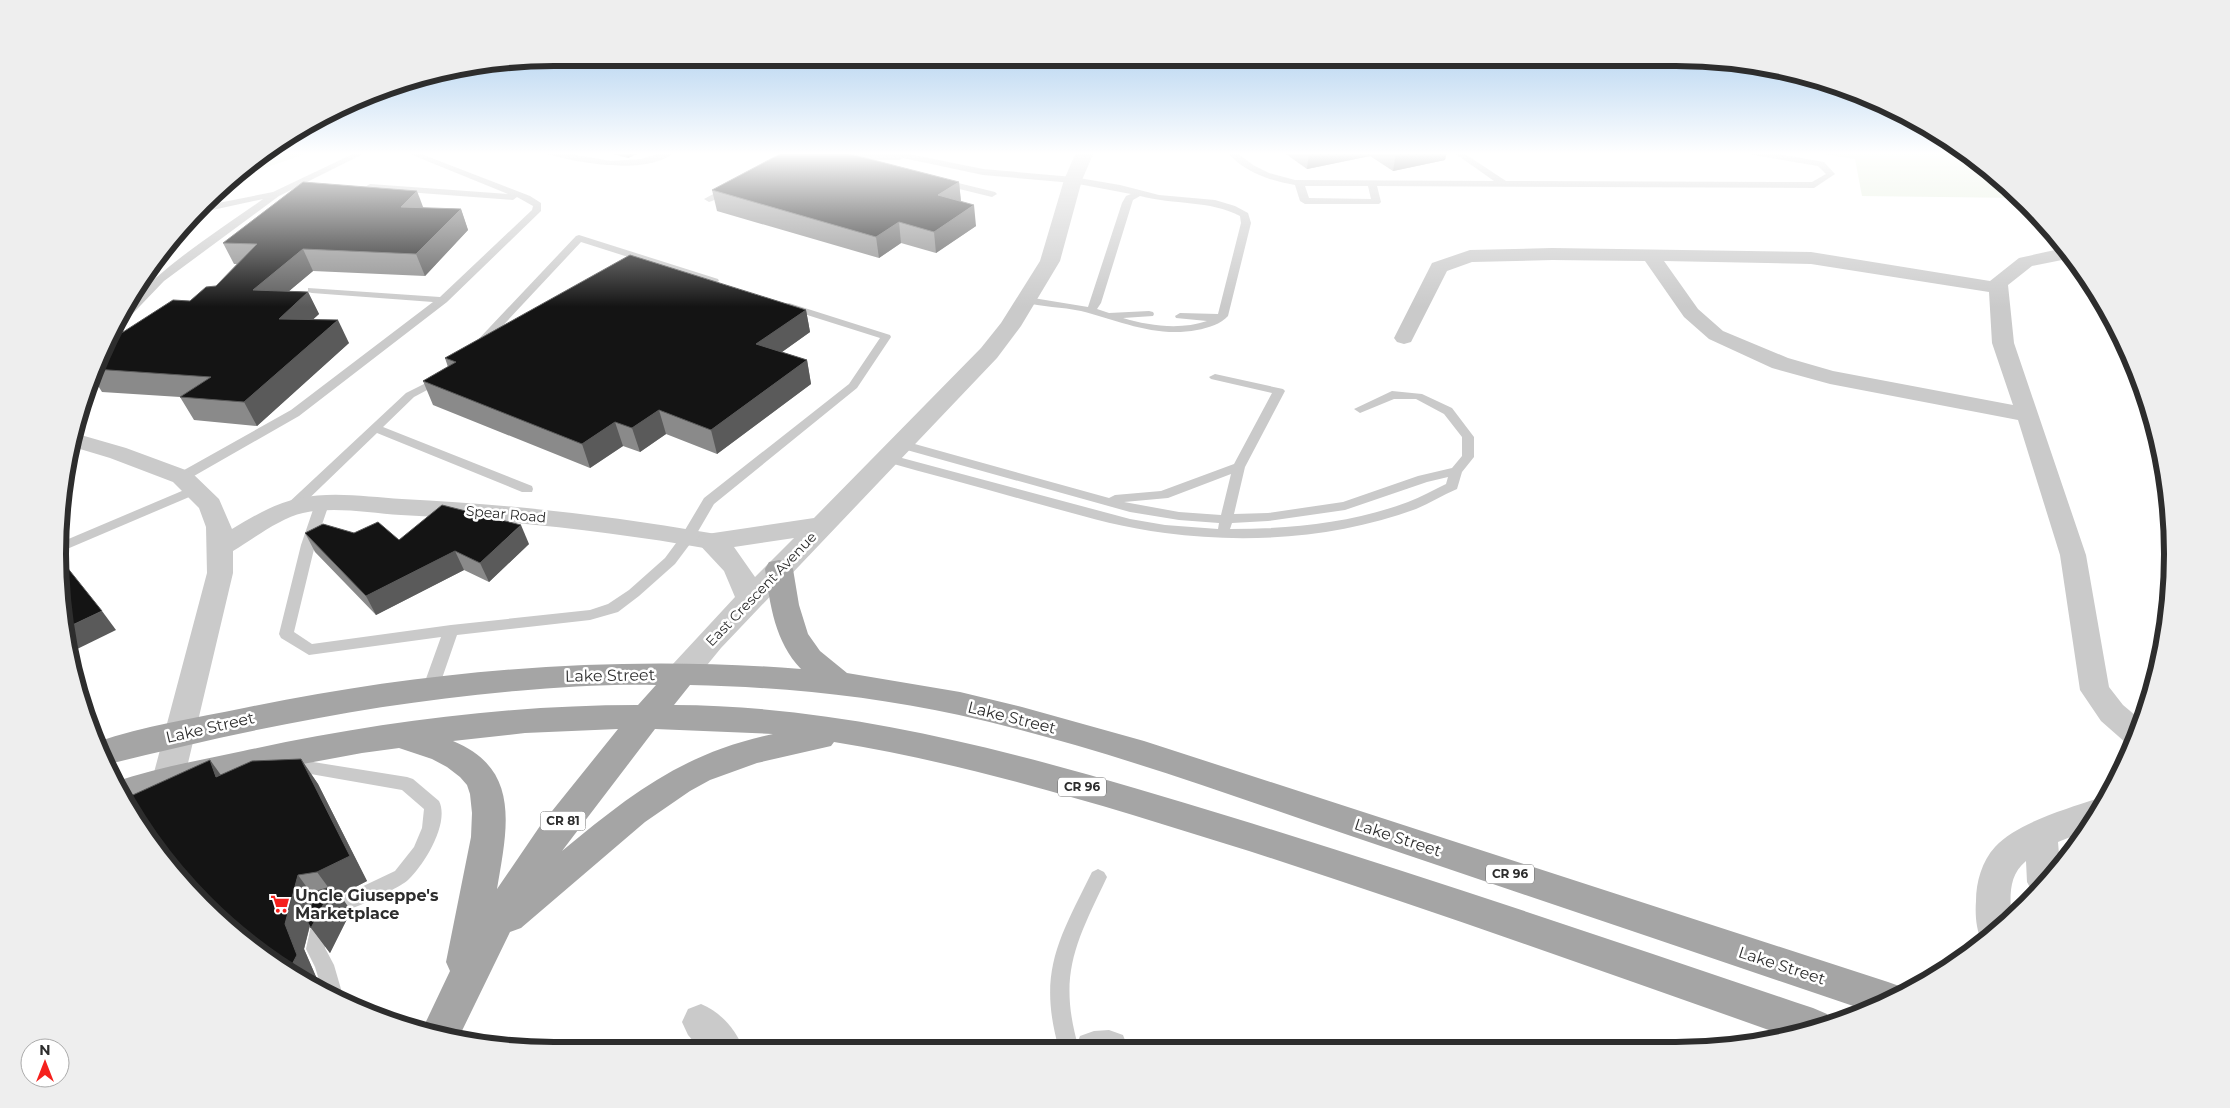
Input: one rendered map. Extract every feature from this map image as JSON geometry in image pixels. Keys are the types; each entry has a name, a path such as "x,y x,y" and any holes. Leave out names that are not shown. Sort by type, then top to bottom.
{"main road":[{"path":"778,569 789,623 800,649 811,662 838,683"},
{"name":"Lake Street","path":"108,751 180,733 318,704 431,687 527,678 584,674 683,673 838,683 956,703 1071,732 1200,772 1879,997"},
{"name":"East Crescent Avenue","path":"443,1028 461,988 513,894 562,823 683,673"},
{"path":"128,791 168,780 263,760 398,735 528,721 646,718"},
{"name":"CR 96","path":"646,718 769,722 860,733 1007,766 1171,812 1504,920 1805,1024"},
{"path":"490,933 633,812 678,782 724,760 762,748 813,738 860,733"},
{"path":"398,735 427,744 465,762 476,770 483,782 489,800 490,819 488,837 461,988"}],"street":[{"name":"East Crescent Avenue","path":"683,673 710,641 778,569 989,353 1027,300 1050,261 1066,204"},
{"path":"1404,338 1439,267 1470,256 1552,254 1811,258 1999,288"},
{"path":"2061,254 2026,262 1998,283 2002,342 2028,415 2072,555 2095,690 2112,713 2131,730"},
{"path":"1650,255 1691,313 1716,335 1780,363 1830,378 2028,415"},
{"path":"80,442 118,453 189,483 210,505 219,527 220,573 168,780"},
{"name":"Spear Road","path":"220,546 291,508 322,504 445,509 611,524 699,539"},
{"path":"699,539 760,535 822,525"},
{"path":"699,539 723,550 739,571 750,599"},
{"path":"1995,924 1993,897 1995,879 2000,865 2008,855 2041,836 2088,816"},
{"path":"2041,836 2044,875"},
{"path":"701,1022 718,1042"}],"lane":[{"path":"209,209 233,204"},
{"path":"135,305 160,279 263,204"},
{"path":"66,544 189,483 295,413 443,300 536,211 538,205 536,204"},
{"path":"1091,310 1096,302 1127,204"},
{"path":"1027,300 1091,310 1129,323 1162,328 1194,328 1213,324 1223,316 1246,223 1245,215 1232,208 1212,204"},
{"path":"469,355 579,238 728,286"},
{"path":"151,278 160,279"},
{"path":"312,290 443,300"},
{"path":"322,504 308,546 286,634 309,650 451,630 590,615 613,608 699,539 709,501 853,386 886,337 774,301"},
{"path":"1106,315 1149,314"},
{"path":"1180,316 1220,318"},
{"path":"291,508 410,395 452,372"},
{"path":"1215,377 1279,391 1239,468 1225,519 1224,534"},
{"path":"894,451 1099,517 1164,529 1224,534 1265,534 1305,530 1373,517 1406,508 1452,486 1456,471 1468,457 1468,437 1448,411 1418,396 1392,395 1360,409"},
{"path":"375,428 527,489"},
{"path":"894,451 1098,498 1130,508 1179,516 1225,519 1268,517 1345,506 1423,479 1456,471"},
{"path":"1098,498 1123,500 1163,495 1239,468"},
{"path":"431,687 451,630"},
{"path":"263,760 407,784 433,806 431,828 421,852 401,876 362,897 338,907 324,907 315,949 324,965 330,986"},
{"path":"1067,1042 1057,1003 1061,963 1066,946 1098,877"}],"building":[{"path":"275,204 404,204 401,207 461,209 416,254 303,249 253,290 308,292 279,319 338,320 244,402 180,397 211,377 102,370 119,335 173,300 190,301 206,287 216,286 257,244 223,243"},
{"path":"760,204 974,205 934,232 899,222 876,237"},
{"path":"630,255 806,310 756,344 807,360 711,430 659,410 632,428 615,422 582,444 423,381 456,362 445,358"},
{"path":"442,505 521,525 480,563 455,551 366,596 305,533 323,524 354,533 378,522 399,540"},
{"path":"66,566 102,611 71,625"},
{"name":"Uncle Giuseppe's Marketplace","path":"301,759 350,856 317,872 298,875 285,924 297,955 292,965 232,921 187,876 148,825 131,796 210,760 216,777 252,761"},
{"path":"333,886 311,928 308,923 314,892"}],"place":[{"name":"Uncle Giuseppe's Marketplace","path":"280,904"}]}
